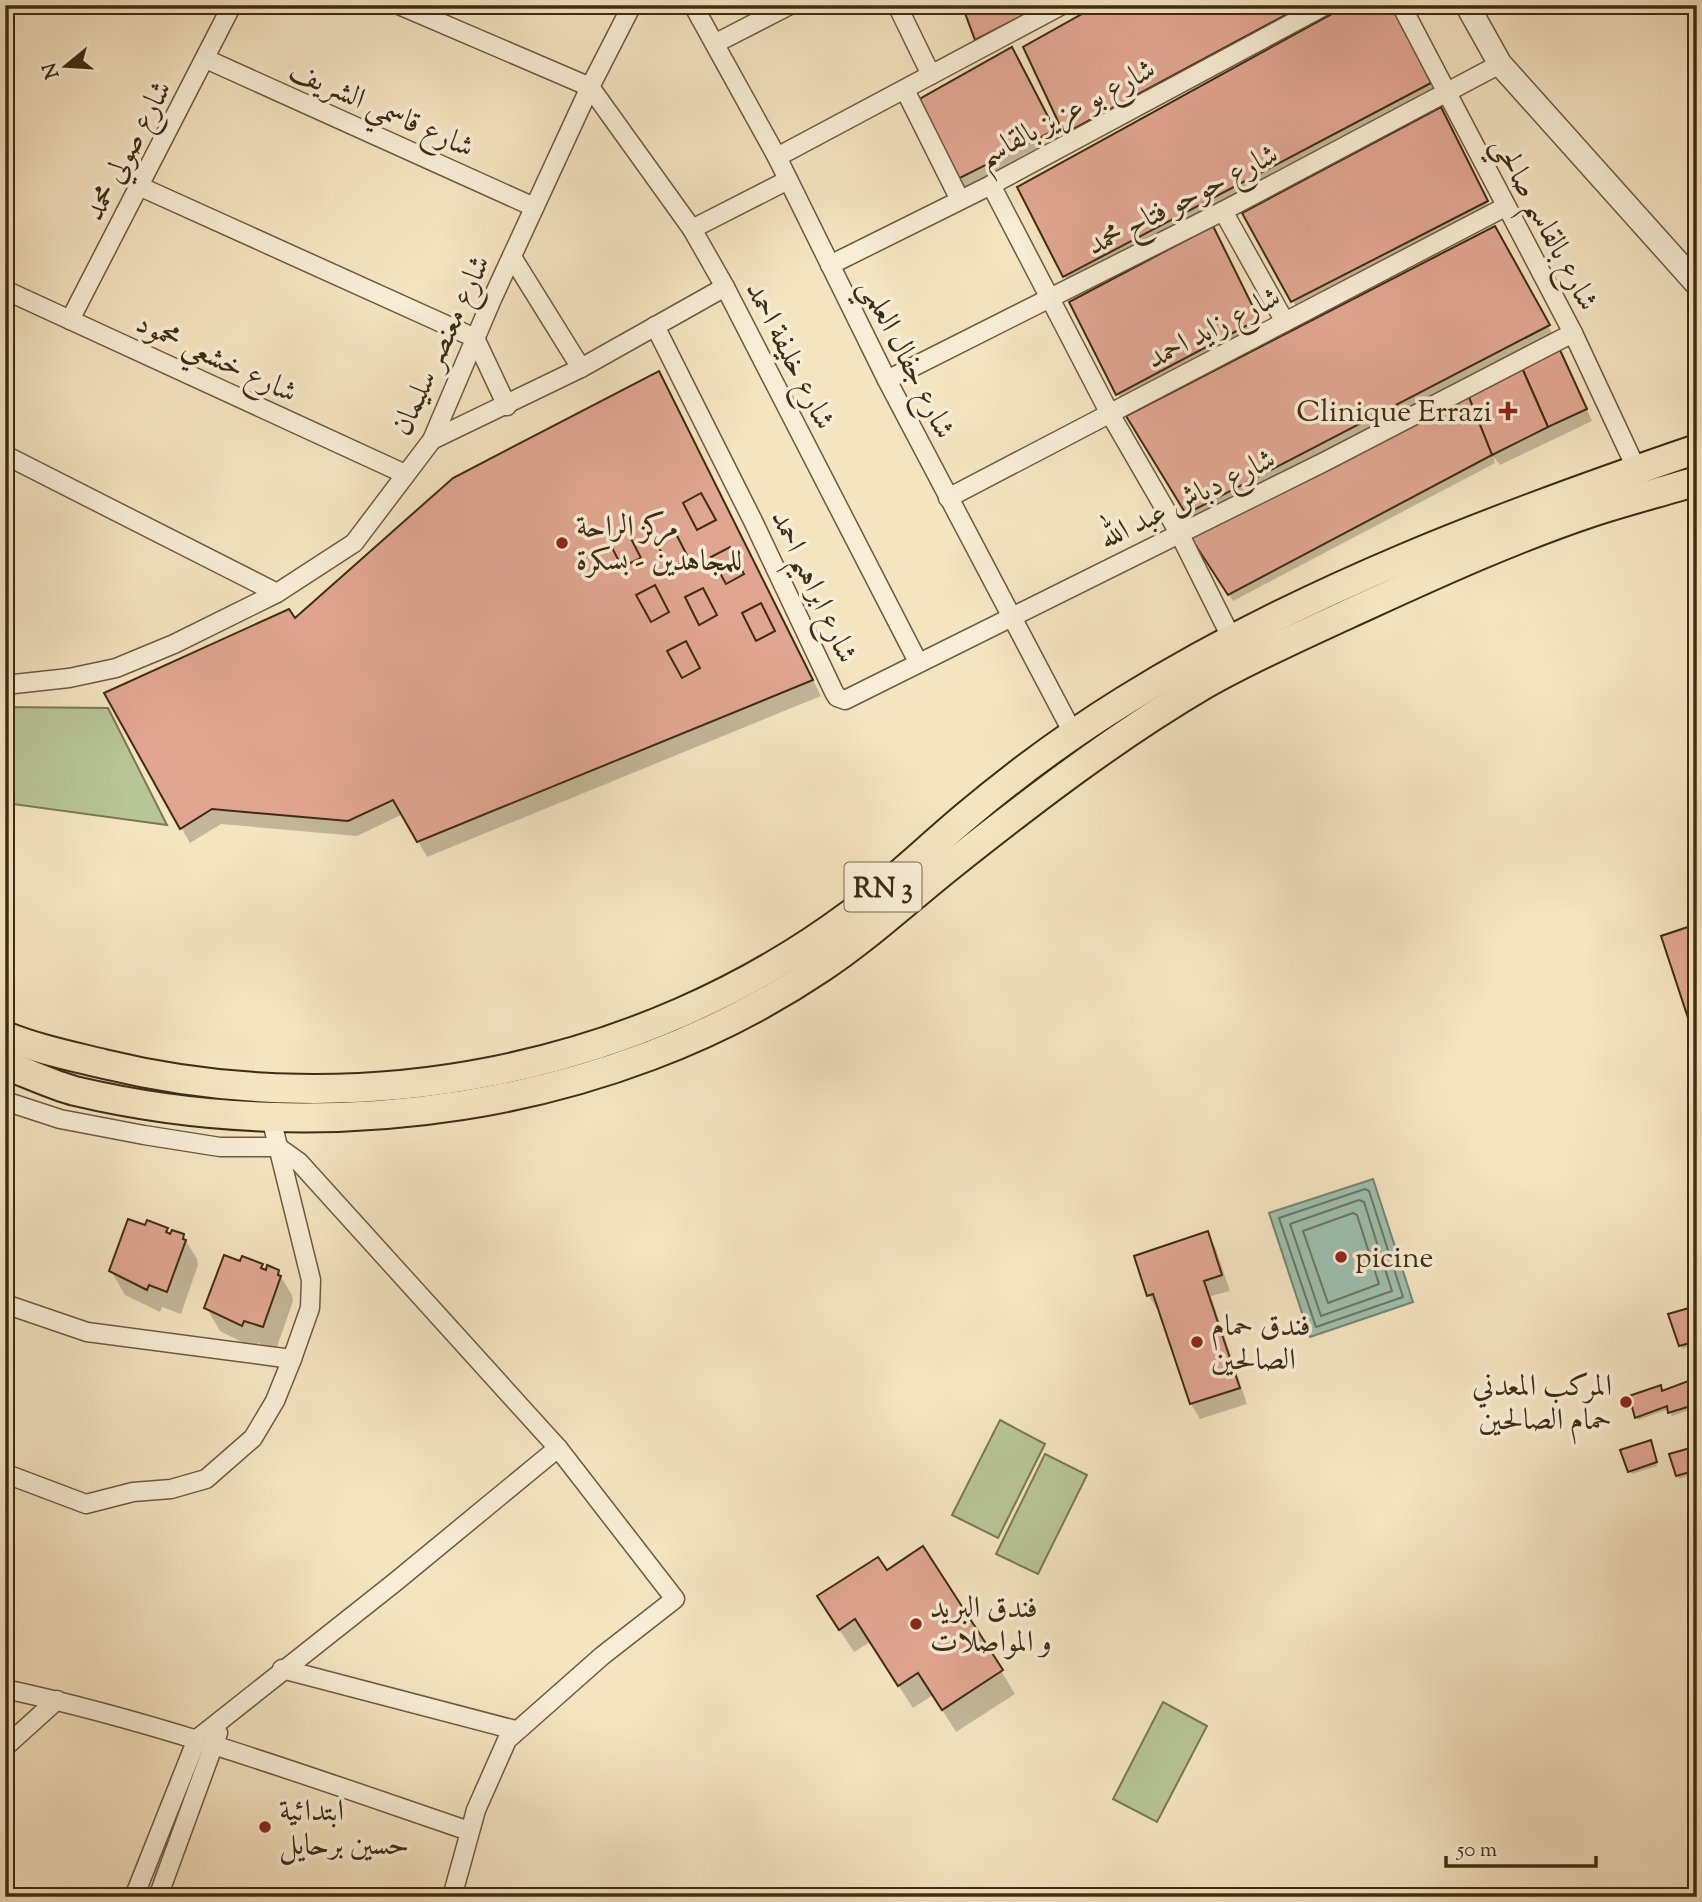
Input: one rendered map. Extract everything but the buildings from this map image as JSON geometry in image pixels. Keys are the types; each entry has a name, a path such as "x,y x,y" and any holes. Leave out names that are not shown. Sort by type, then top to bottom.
{"main road":[{"name":"RN 3","path":"5,1036 139,1073 253,1088 339,1089 403,1086 457,1079 548,1059 682,1013 757,975 849,915 987,799 1074,735 1124,701 1232,639 1402,556 1499,518 1697,449"},
{"name":"RN 3","path":"5,1065 71,1090 208,1112 304,1117 447,1108 507,1097 591,1075 707,1031 772,998 850,948 1071,772 1205,684 1293,639 1494,548 1589,513 1697,481"}],"street":[{"path":"5,11 9,5"},
{"name":"شارع صولي محمد","path":"70,320 141,187 232,5"},
{"path":"399,5 590,88"},
{"name":"شارع معنصر سليمان","path":"5,685 69,678 116,668 174,644 277,593 354,543 432,440 534,207 632,5"},
{"name":"شارع جفال العلمي","path":"693,5 777,157 887,380 1074,735"},
{"path":"716,43 790,5"},
{"path":"897,5 931,75"},
{"path":"777,157 1062,5"},
{"name":"شارع بو عزيز بالقاسم","path":"830,265 991,184 1326,5"},
{"name":"شارع بالقاسم صالحي","path":"1401,5 1573,333 1637,470"},
{"path":"1467,5 1500,64 1695,285"},
{"name":"شارع قاسمي الشريف","path":"206,59 534,207"},
{"name":"شارع حوحو فتاح محمد","path":"887,380 1223,211 1500,64"},
{"name":"شارع خليفة احمد","path":"590,88 692,229 725,287 918,662"},
{"path":"905,90 959,198"},
{"path":"692,229 788,180"},
{"path":"991,184 1109,412 1180,533 1232,639"},
{"path":"141,187 475,338 507,406"},
{"name":"شارع زايد احمد","path":"948,498 1505,207"},
{"path":"1223,211 1285,322"},
{"path":"512,257 581,368"},
{"path":"432,440 581,368 725,287"},
{"name":"شارع خشعي محمود","path":"5,290 405,474"},
{"name":"شارع ابراهيم احمد","path":"654,326 753,521 837,697 850,698 1011,615"},
{"name":"شارع دباش عبد الله","path":"1011,615 1180,533 1573,333"},
{"path":"5,455 277,593"},
{"path":"60,1119 71,1090"},
{"path":"5,1101 60,1119 220,1147 278,1147 299,1163 323,1188 558,1448 675,1599 515,1730 507,1740 469,1830 452,1897"},
{"path":"9,1475 86,1504 133,1492 171,1489 206,1479 253,1438 275,1401 310,1308 311,1280 270,1114"},
{"path":"5,1304 87,1332 292,1359"},
{"path":"134,1897 197,1739 282,1669 394,1583 558,1448"},
{"path":"282,1669 515,1730"},
{"path":"5,1689 57,1700 214,1744 469,1830"},
{"path":"5,1746 57,1700"},
{"path":"158,1897 224,1716"}],"shaded area":[{"path":"5,707 108,708 167,825 5,803"},
{"path":"1000,1420 1045,1444 998,1538 952,1515"},
{"path":"1045,1454 1087,1475 1038,1574 996,1554"},
{"path":"1163,1702 1207,1726 1157,1822 1113,1799"}],"water":[{"name":"picine","path":"1373,1179 1413,1302 1310,1337 1269,1213"}],"place":[{"name":"Clinique Errazi","path":"1508,411"},
{"name":"مركز الراحة للمجاهدين - بسكرة","path":"562,543"},
{"name":"picine","path":"1341,1257"},
{"name":"فندق حمام الصالحين","path":"1197,1342"},
{"name":"المركب المعدني حمام الصالحين","path":"1626,1402"},
{"name":"فندق البريد و المواصلات","path":"916,1624"},
{"name":"ابتدائية حسين برحايل","path":"265,1827"}]}
